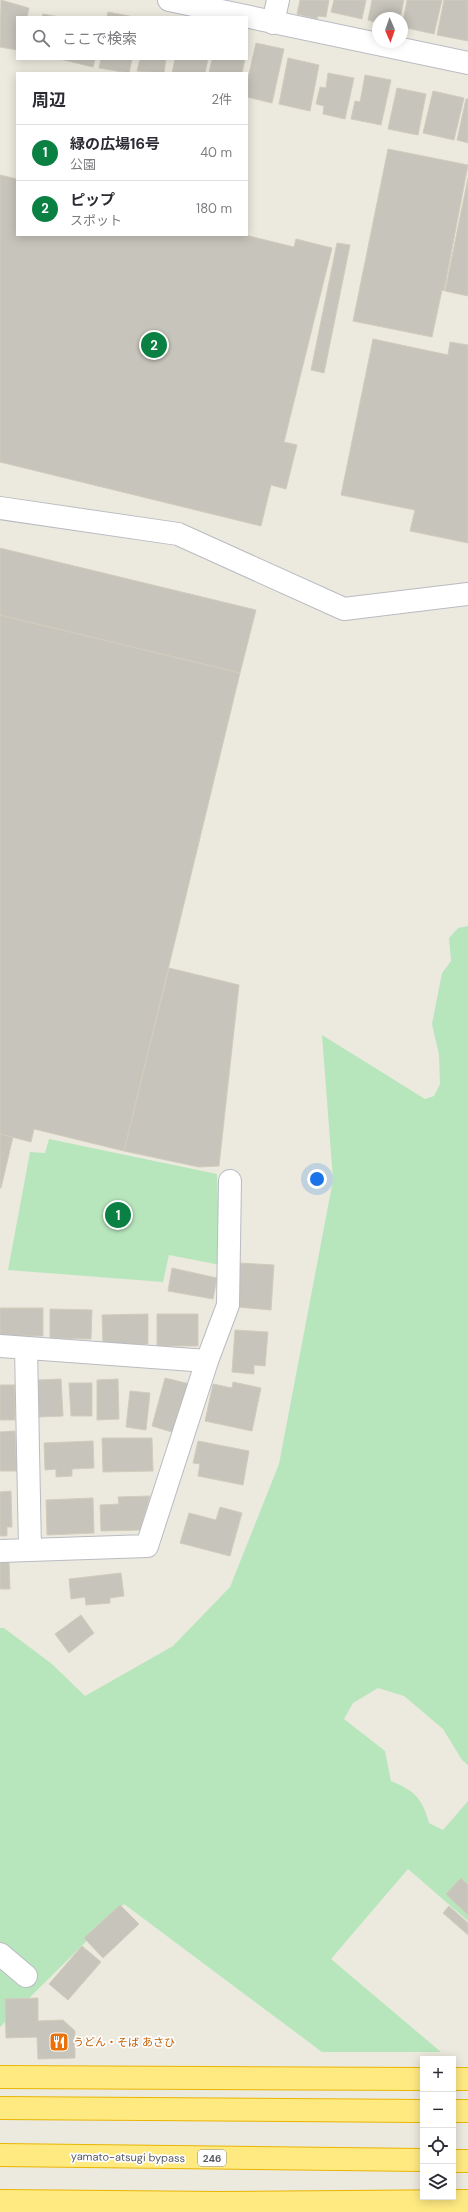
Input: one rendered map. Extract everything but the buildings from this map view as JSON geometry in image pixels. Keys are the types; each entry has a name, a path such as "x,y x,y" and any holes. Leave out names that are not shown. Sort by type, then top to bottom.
{"highway":[{"path":"0,2077 420,2079"},
{"path":"456,2079 468,2079"},
{"path":"0,2108 420,2111"},
{"path":"456,2111 468,2111"},
{"name":"yamato-atsugi bypass","path":"0,2155 420,2160"},
{"path":"456,2161 468,2161"},
{"path":"0,2201 370,2207 468,2201"}],"street":[{"path":"169,0 241,16"},
{"path":"273,23 278,0"},
{"path":"248,17 468,63"},
{"path":"0,508 178,534 344,609 468,594"},
{"path":"0,1550 147,1546 207,1362 228,1305 230,1181"},
{"path":"0,1346 207,1362"},
{"path":"26,1348 30,1550"},
{"path":"0,1954 26,1976"}],"green space":[{"path":"468,926 468,1765 462,1760 443,1729 404,1696 378,1688 353,1703 344,1719 385,1751 391,1781 406,1788 416,1796 423,1807 429,1823 443,1830 468,1801 468,1921 408,1869 331,1959 441,2052 322,2052 124,1904 0,2027 0,1628 4,1628 52,1664 85,1696 173,1646 230,1587 279,1464 333,1180 322,1035 425,1099 434,1096 440,1084 439,1055 432,1024 442,973 451,961 449,938 458,928"},
{"path":"49,1139 217,1174 220,1265 169,1255 163,1282 8,1270 30,1152 45,1153"}],"place":[{"name":"ピップ","path":"154,345"},
{"name":"緑の広場16号","path":"118,1215"},
{"name":"うどん・そば あさひ","path":"59,2042"}]}
